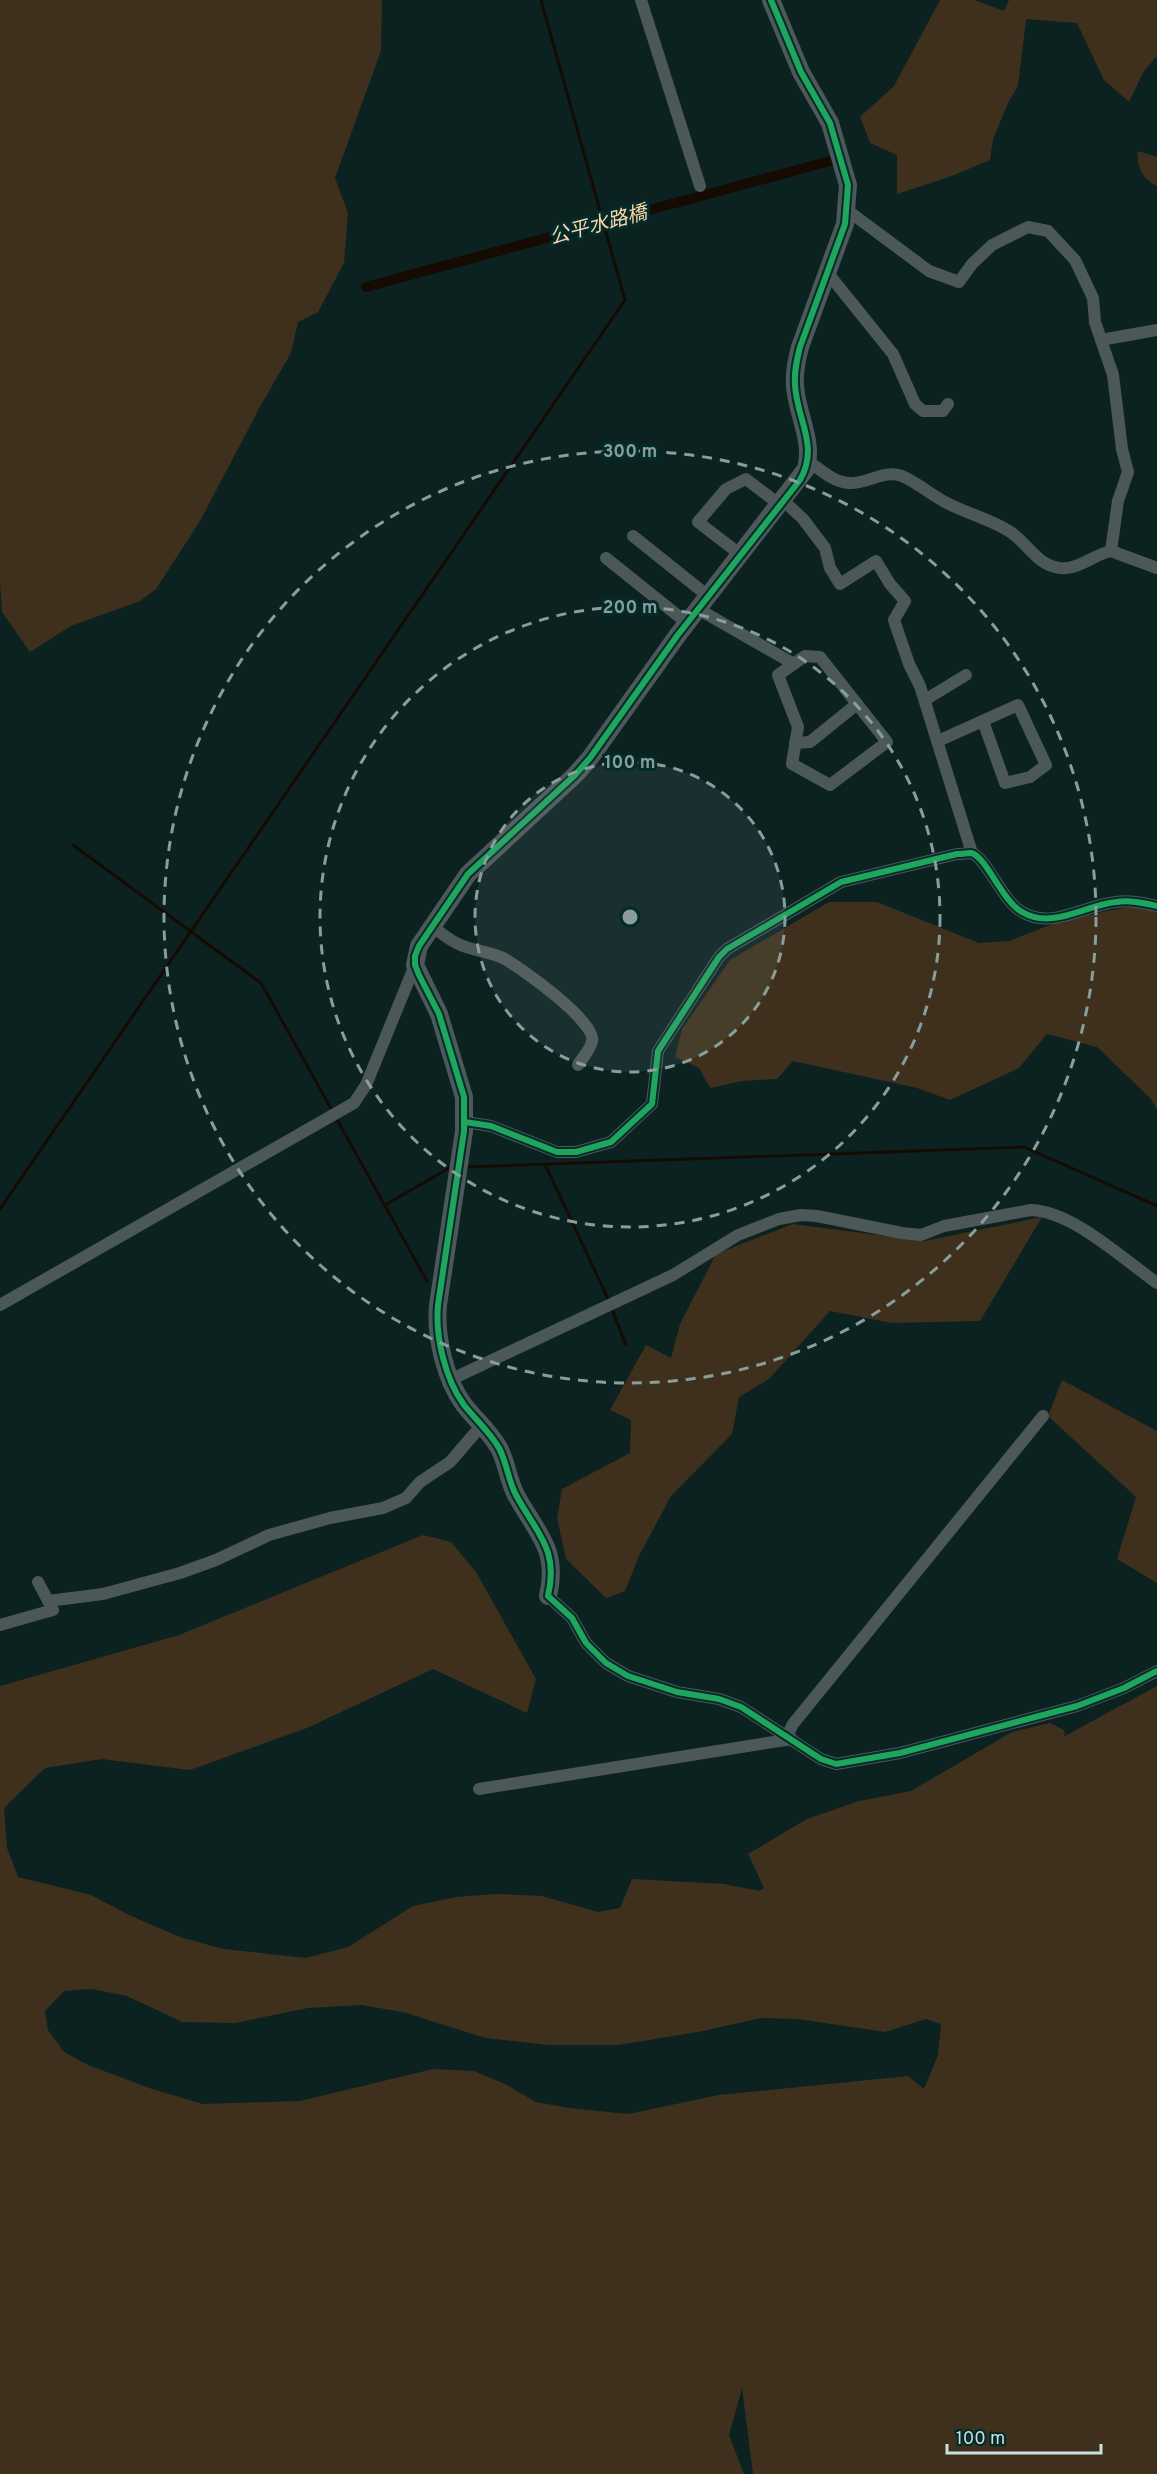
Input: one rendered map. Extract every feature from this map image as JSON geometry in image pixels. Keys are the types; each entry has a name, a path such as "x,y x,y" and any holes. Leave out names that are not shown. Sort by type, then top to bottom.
{"street":[{"path":"641,0 700,186"},
{"path":"0,1305 342,1112 354,1103 366,1085 415,965 419,946 468,874 575,775 590,758 698,610 800,480 808,461 809,446 796,397 795,367 844,224 848,185 830,123 801,72 771,0"},
{"path":"847,210 929,271 959,282 972,264 992,245 1028,227 1048,231 1075,260 1093,298 1095,322 1116,386 1122,449 1128,472 1118,501 1111,551"},
{"path":"827,272 893,354 915,404 923,411 934,413 943,411 948,404"},
{"path":"1101,340 1157,330"},
{"path":"808,461 836,480 848,483 885,474 898,475 915,482 943,501 1001,526 1022,541 1042,561 1054,567 1073,567 1111,551 1157,568"},
{"path":"741,555 698,522 726,489 746,479 803,519 825,548 830,568 840,584 876,561 890,584 905,601 894,620 909,664 925,700 972,853"},
{"path":"633,536 698,610"},
{"path":"606,558 794,664"},
{"path":"805,656 820,657 857,704 887,742 830,785 792,764 798,727 778,675 805,656"},
{"path":"925,700 966,675"},
{"path":"795,742 810,742 857,704"},
{"path":"938,741 1018,705 1046,765 1030,777 1005,783 983,721"},
{"path":"465,1122 491,1126 557,1152 576,1152 611,1142 652,1104 658,1051 705,977 727,949 842,882 957,854 972,853 979,856 1005,898 1022,912 1037,917 1053,919 1097,905 1117,902 1157,906"},
{"path":"432,926 461,946 501,957 518,967 550,991 586,1024 593,1041 578,1065"},
{"path":"415,965 440,1014 464,1097 465,1122 436,1323 444,1363 462,1402 498,1446 516,1494 546,1544 552,1562 548,1596 572,1618 586,1643 606,1663 628,1676 677,1692 719,1699 741,1707 828,1763 836,1764 870,1760 1077,1706 1124,1688 1157,1671"},
{"path":"452,1379 673,1275 738,1235 779,1219 801,1215 817,1216 902,1233 921,1234 944,1226 1031,1210 1045,1210 1072,1222 1157,1283"},
{"path":"790,1738 793,1724 1043,1416"},
{"path":"48,1601 103,1594 180,1573 216,1560 269,1535 330,1518 383,1508 406,1498 420,1482 450,1462 481,1426"},
{"path":"0,1625 52,1610 38,1582"},
{"path":"478,1789 790,1738"}],"shaded area":[{"path":"0,0 382,0 381,51 335,178 348,213 344,263 318,312 298,322 291,353 200,521 156,589 140,601 71,626 30,652 2,612 0,582"},
{"path":"940,0 974,0 1004,11 1009,0 1157,0 1157,56 1144,71 1129,102 1104,80 1077,23 1026,19 1018,86 993,139 990,160 952,176 897,194 897,155 870,143 860,117 894,86"},
{"path":"1138,151 1157,157 1157,186 1142,172 1138,162"},
{"path":"829,902 877,902 979,943 1009,941 1055,923 1157,902 1157,1109 1150,1098 1097,1047 1047,1034 1019,1068 950,1100 917,1088 793,1061 777,1079 742,1081 710,1088 699,1068 675,1057 682,1029 730,960"},
{"path":"1042,1217 980,1321 892,1323 830,1311 769,1379 739,1397 732,1434 671,1496 639,1556 625,1591 606,1598 566,1559 557,1518 562,1489 630,1453 631,1420 610,1410 646,1345 671,1358 680,1324 716,1254 793,1224 924,1241"},
{"path":"1062,1380 1157,1431 1157,1583 1117,1559 1136,1497 1048,1416"},
{"path":"423,1535 451,1542 476,1572 536,1679 527,1713 433,1669 307,1728 190,1770 102,1759 45,1768 4,1808 7,1848 18,1877 91,1895 129,1915 180,1937 223,1949 306,1958 348,1947 413,1906 456,1897 496,1894 542,1896 598,1912 620,1908 632,1879 724,1884 759,1891 764,1888 748,1854 807,1819 859,1801 911,1791 1012,1732 1050,1723 1064,1730 1065,1736 1157,1686 1157,2474 753,2474 742,2388 729,2435 744,2474 0,2474 0,1686 179,1635","holes":["92,1989 127,1996 182,2022 235,2023 308,2008 361,2005 403,2012 485,2038 548,2045 618,2045 698,2032 761,2018 798,2019 885,2032 926,2019 941,2024 938,2055 924,2089 908,2076 719,2095 628,2114 536,2102 505,2084 474,2071 433,2069 300,2101 203,2104 152,2089 88,2065 64,2052 48,2030 45,2011 64,1991"]}],"waterway":[{"path":"0,1209 625,300 541,0"},
{"name":"公平水路橋","path":"366,287 830,161"},
{"path":"73,845 261,983 333,1112"},
{"path":"336,1118 427,1281"},
{"path":"467,1167 1024,1147 1157,1206"},
{"path":"545,1164 609,1301"},
{"path":"385,1205 451,1167"},
{"path":"611,1307 626,1345"}],"cycle path":[{"path":"771,0 801,72 830,123 848,185 845,224 800,347 796,365 796,397 807,443 806,467 800,480 677,636 590,758 575,775 468,874 419,946 415,956 415,965 439,1014 464,1097 464,1131 437,1317 443,1357 457,1395 499,1448 516,1495 544,1542 551,1566 548,1596 572,1618 586,1643 606,1663 628,1676 677,1692 719,1699 741,1707 821,1759 836,1764 900,1753 1077,1706 1124,1688 1157,1671"},
{"path":"465,1122 491,1126 557,1152 576,1152 611,1142 652,1104 658,1051 719,957 727,949 841,882 957,854 971,853 982,862 1008,899 1022,912 1033,917 1057,918 1121,901 1157,906"}]}
